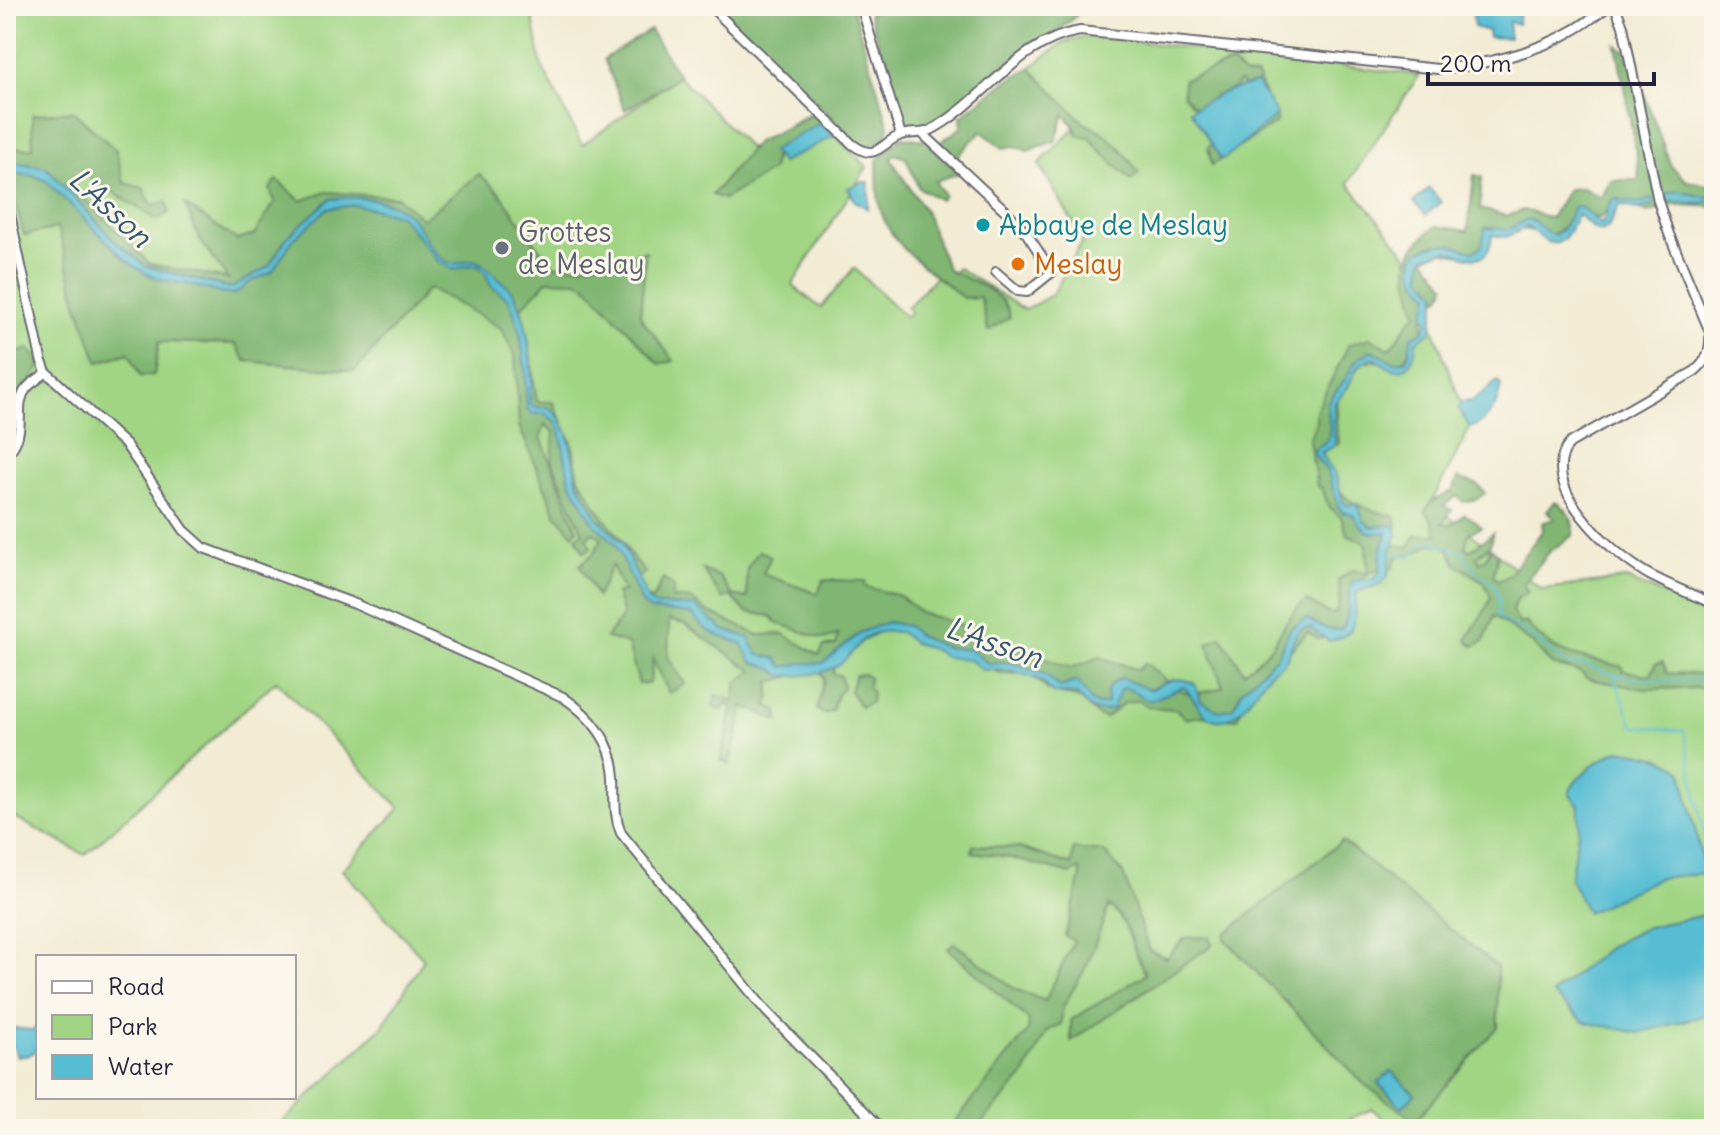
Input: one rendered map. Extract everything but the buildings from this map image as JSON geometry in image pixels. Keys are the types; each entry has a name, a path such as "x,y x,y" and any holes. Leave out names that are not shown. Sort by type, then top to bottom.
{"street":[{"path":"710,6 859,149 870,152 901,135 922,133 951,116 1035,46 1061,34 1080,31 1438,69 1474,66 1545,45 1612,6 1623,26 1658,201 1710,332 1711,356 1695,371 1570,443 1561,453 1559,473 1574,507 1629,562 1714,604"},
{"path":"861,6 901,135"},
{"path":"922,133 1008,213 1027,234 1052,272 1027,292 1018,291 996,272"},
{"path":"6,196 46,372 126,445 184,530 204,548 355,604 563,697 584,712 603,736 614,762 615,818 621,833 766,1011 882,1129"},
{"path":"6,450 14,447 19,434 21,399 27,388 46,372"}],"green space":[{"path":"6,6 531,6 541,64 582,145 679,76 750,149 811,112 867,167 792,285 821,308 854,268 906,317 911,312 907,308 936,276 943,282 958,268 1025,310 1053,294 1083,240 1039,164 1082,121 1030,68 1064,42 1090,36 1419,75 1348,183 1406,254 1470,428 1431,503 1542,589 1626,579 1714,615 1714,1129 1396,1129 1372,1109 1327,1129 275,1129 382,1027 424,959 342,870 400,808 276,681 85,855 6,813"},
{"path":"716,6 852,6 889,126 885,141 863,147"},
{"path":"885,6 1069,6 1077,15 924,128 903,122 869,13"},
{"path":"650,30 679,76 625,110 604,59"},
{"path":"1616,44 1624,50 1642,88 1671,166 1687,181 1714,186 1714,207 1674,205 1648,213 1619,199 1600,218 1579,214 1552,235 1517,228 1493,233 1483,251 1460,255 1439,251 1425,258 1446,285 1441,296 1424,314 1423,331 1402,362 1364,361 1336,396 1339,444 1321,449 1331,477 1345,496 1365,508 1394,516 1397,524 1394,545 1409,547 1416,535 1437,535 1425,511 1431,502 1453,491 1458,478 1477,484 1485,493 1477,499 1463,502 1457,496 1443,506 1452,510 1442,523 1451,525 1465,514 1481,527 1469,533 1465,547 1470,551 1493,533 1490,545 1477,556 1480,562 1491,548 1498,554 1493,576 1499,581 1509,575 1543,530 1542,523 1554,519 1547,511 1555,502 1560,505 1570,516 1573,536 1551,550 1523,584 1528,592 1517,599 1512,611 1520,624 1526,622 1559,650 1623,667 1623,671 1651,675 1656,663 1663,662 1667,673 1714,674 1714,688 1644,689 1588,679 1580,672 1552,665 1534,645 1494,616 1484,641 1474,646 1467,640 1491,597 1484,582 1457,565 1448,548 1431,544 1415,553 1397,557 1393,568 1368,573 1366,543 1347,534 1341,517 1328,506 1323,490 1317,485 1309,440 1316,422 1316,411 1349,344 1371,338 1389,349 1417,314 1408,275 1410,256 1415,246 1436,226 1468,231 1474,175 1482,177 1480,209 1507,216 1523,210 1551,218 1568,189 1583,188 1601,198 1611,180 1639,180"},
{"path":"1232,63 1244,75 1257,76 1277,122 1212,165 1208,147 1257,99 1240,82 1222,98 1195,108 1183,95 1184,79"},
{"path":"1030,68 1084,123 1101,131 1120,148 1139,173 1131,180 1090,137 1078,136 1064,114 1056,141 1027,151 1015,146 1003,148 981,131 955,159 939,143 962,127 961,116 1002,84"},
{"path":"73,111 116,150 124,183 143,188 152,205 167,202 169,212 157,220 83,173 73,187 150,264 228,279 200,240 185,205 237,240 254,235 275,202 270,189 277,180 301,201 325,192 397,197 423,219 479,174 499,192 551,265 581,266 646,251 640,316 674,361 659,364 586,285 577,281 548,280 519,310 528,340 537,402 553,402 572,442 579,478 645,573 636,578 646,599 653,599 663,579 674,587 672,598 692,600 708,612 758,635 783,634 819,655 824,646 836,645 838,635 823,639 777,623 771,616 746,612 731,596 722,599 703,570 720,577 732,595 747,598 747,568 759,551 771,556 763,574 818,594 823,580 865,581 866,587 900,596 921,613 962,625 987,642 1008,641 1026,652 1071,668 1100,657 1138,670 1145,663 1172,686 1187,693 1197,693 1223,687 1207,644 1221,636 1244,672 1270,648 1289,619 1307,601 1332,615 1337,611 1340,596 1338,580 1353,570 1368,573 1358,586 1352,613 1344,628 1334,637 1318,639 1308,632 1248,695 1237,719 1199,716 1186,719 1176,709 1147,707 1140,700 1124,703 1106,718 1098,716 1080,699 1048,690 1030,674 1000,673 891,626 856,644 834,664 833,674 840,675 843,687 832,711 824,714 817,710 824,678 818,669 770,682 770,697 766,705 778,711 779,721 742,706 729,764 721,760 733,707 726,704 722,710 713,707 716,695 734,701 737,682 753,671 684,624 669,620 668,657 685,684 669,693 653,659 650,683 639,684 628,644 606,638 623,615 616,593 624,592 612,565 597,597 580,565 594,553 602,538 592,532 587,538 591,548 584,552 576,537 583,533 552,461 554,432 545,424 541,437 577,530 573,534 556,514 519,426 515,355 501,328 429,288 355,371 246,361 235,344 159,342 154,375 140,376 129,353 98,362 77,302 58,228 24,235 10,184 6,148 33,148 32,115"},
{"path":"815,114 830,128 775,154 772,170 724,199 712,195 756,142"},
{"path":"902,137 925,140 960,173 935,181 944,195 940,200 919,188 906,158 894,154 891,159 925,211 948,270 985,288 1007,308 1010,317 988,331 980,297 963,298 916,260 887,225 878,199 877,160"},
{"path":"29,349 41,364 16,402 6,401 6,356"},
{"path":"863,674 869,678 868,687 872,693 871,702 861,707 850,691 855,675"},
{"path":"1342,841 1497,967 1498,1027 1415,1121 1364,1084 1225,939 1225,934"},
{"path":"973,845 1020,848 1072,865 1073,849 1104,852 1123,873 1149,950 1166,958 1185,938 1210,937 1212,945 1071,1041 1071,1020 1146,974 1122,920 1109,906 1087,965 1063,1007 1061,1024 1047,1031 1024,1076 976,1129 949,1129 1028,1031 1029,1020 948,949 954,943 1015,989 1045,1001 1074,941 1065,936 1081,877 1080,869 1071,874 1007,857 972,852"}],"water":[{"path":"1472,6 1519,6 1518,24 1509,22 1509,38 1489,37 1488,31 1474,27"},
{"path":"1257,83 1277,115 1224,159 1220,158 1190,110 1224,92"},
{"path":"822,122 834,136 781,163 772,150"},
{"path":"6,161 46,167 114,240 146,266 226,287 233,287 269,266 287,237 330,199 365,198 399,208 415,222 445,261 453,264 474,260 515,295 523,314 529,348 531,404 551,408 559,417 568,433 578,483 598,518 622,542 648,600 655,605 695,606 724,630 748,637 759,655 776,658 784,667 823,663 861,632 888,622 908,626 919,636 945,647 972,650 987,663 1006,662 1045,674 1060,687 1077,681 1092,702 1098,705 1107,703 1109,687 1122,678 1150,690 1178,679 1195,684 1201,701 1219,711 1233,708 1242,690 1278,655 1290,629 1306,619 1329,630 1342,629 1353,581 1374,578 1380,572 1381,551 1387,533 1366,531 1353,515 1342,512 1328,473 1313,451 1328,440 1327,403 1354,363 1371,350 1394,362 1405,361 1411,337 1423,331 1428,322 1424,314 1430,295 1416,279 1413,270 1415,256 1430,246 1443,244 1474,251 1482,246 1485,228 1509,229 1528,219 1555,235 1562,230 1574,207 1582,208 1601,224 1613,199 1639,203 1652,199 1654,206 1637,209 1619,205 1608,228 1602,232 1577,214 1564,239 1559,242 1545,241 1527,227 1506,237 1492,235 1487,253 1482,257 1447,250 1425,257 1422,277 1437,293 1431,332 1416,342 1412,360 1405,368 1388,367 1371,357 1357,368 1348,387 1334,404 1335,446 1321,453 1336,475 1343,502 1348,505 1357,503 1364,521 1372,527 1395,525 1397,535 1391,551 1388,576 1381,584 1357,592 1354,623 1347,634 1329,641 1310,628 1300,631 1286,660 1271,672 1241,710 1225,720 1217,720 1205,715 1183,687 1150,701 1127,688 1121,689 1113,709 1096,711 1076,694 1052,693 1041,680 1010,670 982,670 971,660 945,657 912,642 900,632 877,633 864,638 841,663 820,673 780,675 772,668 752,662 742,644 714,634 691,614 651,610 643,605 615,543 594,524 569,479 560,431 555,421 545,414 532,414 527,408 520,331 509,299 491,286 485,272 478,266 453,270 439,262 400,215 354,205 327,209 292,241 272,272 252,281 235,294 224,294 145,273 127,261 46,181 35,176 10,173"},
{"path":"869,182 868,209 855,201 848,188"},
{"path":"1429,188 1441,202 1426,215 1414,202"},
{"path":"1678,191 1706,197 1714,193 1714,201 1664,202 1663,195"},
{"path":"1498,381 1501,385 1492,412 1470,428 1459,409 1461,402 1472,401"},
{"path":"1618,750 1660,758 1682,771 1705,873 1659,878 1587,913 1570,879 1579,826 1579,806 1569,794 1583,774"},
{"path":"1714,913 1714,1013 1639,1033 1584,1022 1552,994 1610,946 1647,927"},
{"path":"13,1028 36,1028 36,1051 18,1056 8,1037"},
{"path":"1391,1071 1415,1094 1402,1107 1378,1083"}],"waterway":[{"path":"1387,555 1412,556 1421,545 1430,541 1463,553 1476,572 1493,584 1499,598 1498,617 1531,636 1564,663 1587,665 1635,679 1714,681"},
{"path":"1614,676 1633,726 1684,731 1714,886 1712,897 1706,904 1707,912"}],"place":[{"name":"Abbaye de Meslay","path":"983,225"},
{"name":"Grottes de Meslay","path":"502,248"},
{"name":"Meslay","path":"1018,264"}],"water label":[{"name":"L'Asson","path":"110,208"},
{"name":"L'Asson","path":"994,643"}]}
